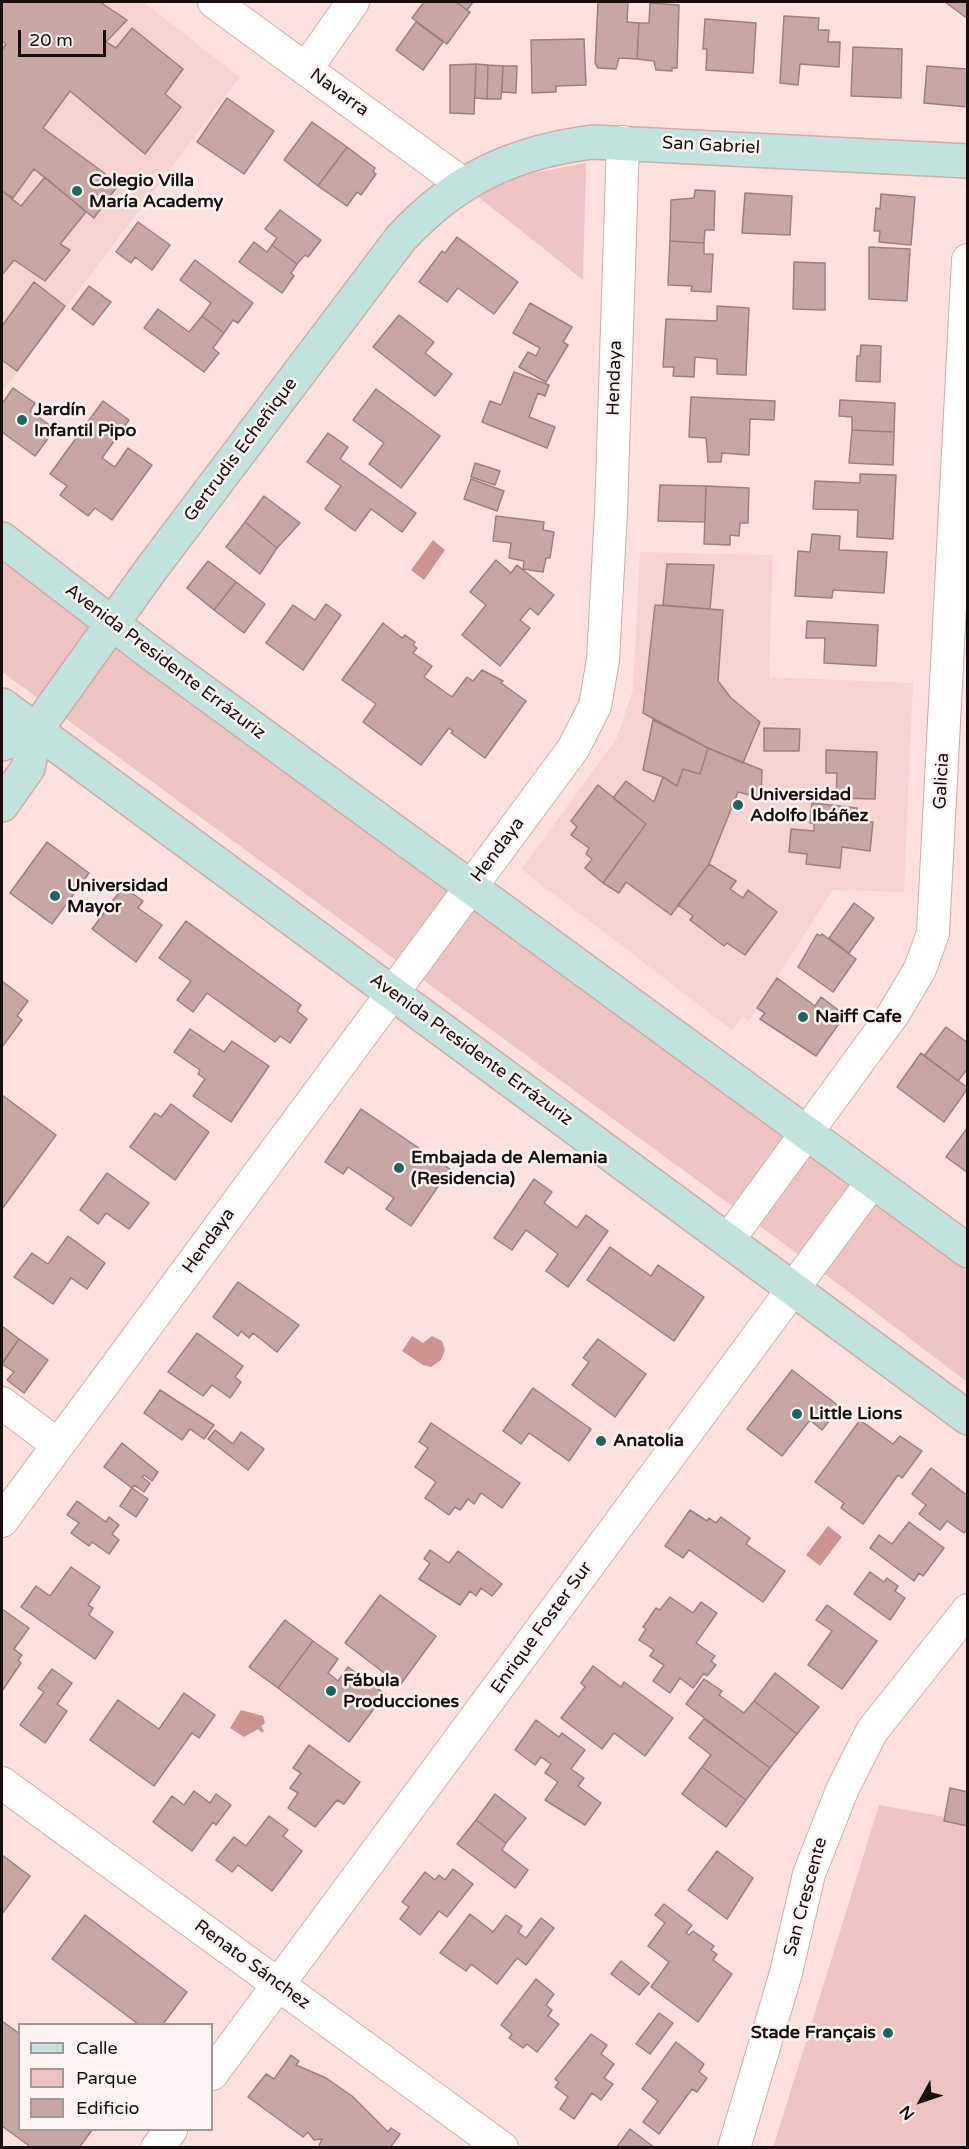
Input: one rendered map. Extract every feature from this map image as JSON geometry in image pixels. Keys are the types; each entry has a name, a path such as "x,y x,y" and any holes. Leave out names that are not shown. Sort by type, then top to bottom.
{"main road":[{"name":"San Gabriel","path":"463,184 485,172 534,153 593,142 968,160"},
{"name":"Gertrudis Echeñique","path":"2,805 28,768 36,730 112,623 401,238 433,207 463,184"},
{"name":"Avenida Presidente Errázuriz","path":"2,539 470,887 968,1251"},
{"name":"Avenida Presidente Errázuriz","path":"2,705 729,1239 968,1418"},
{"path":"2,744 36,730"}],"street":[{"name":"Navarra","path":"214,2 463,184"},
{"path":"306,69 353,2"},
{"name":"Hendaya","path":"2,1521 573,749 590,721 599,691 611,512 623,142"},
{"name":"Galicia","path":"729,1239 894,1013 920,969 930,943 935,911 958,633 968,260"},
{"name":"Enrique Foster Sur","path":"213,2073 872,1182"},
{"path":"2,1403 58,1445"},
{"name":"San Crescente","path":"734,2148 786,1973 809,1874 827,1823 872,1731 968,1610"},
{"name":"Renato Sánchez","path":"2,1783 502,2148"},
{"path":"157,2148 170,2131"}],"shaded area":[{"name":"Colegio Villa María Academy","path":"2,2 143,2 240,77 2,392"},
{"path":"433,540 445,550 424,580 411,570"},
{"name":"Universidad Adolfo Ibáñez","path":"640,552 773,555 769,677 913,683 904,892 833,890 749,1021 742,1016 732,1030 521,869 616,740 633,689"},
{"path":"412,1336 423,1343 432,1336 442,1341 445,1350 441,1360 431,1367 423,1365 402,1351"},
{"path":"828,1526 842,1537 820,1566 806,1555"},
{"path":"241,1710 263,1716 265,1723 261,1726 264,1731 262,1733 258,1729 244,1737 230,1728"}],"green space":[{"path":"586,163 583,280 476,195 511,177"},
{"path":"2,557 967,1271 967,1382 821,1271 2,672"},
{"name":"Stade Français","path":"879,1805 967,1821 967,2147 773,2148"}],"building":[{"path":"2,2 100,2 127,20 106,42 116,48 132,28 183,69 165,94 181,107 145,154 70,91 43,128 119,184 94,218 34,169 13,198 2,191 2,50 6,44 2,41"},
{"path":"424,2 456,2 470,12 447,44 412,18"},
{"path":"456,2 473,2 467,10"},
{"path":"598,2 628,2 627,22 639,23 637,59 619,58 616,69 598,68 595,63"},
{"path":"945,2 968,2 968,19"},
{"path":"650,3 679,5 677,68 672,68 672,71 656,70 654,61 637,59 639,23 649,23"},
{"path":"784,16 819,18 818,30 829,30 828,42 840,42 839,67 800,64 798,85 780,83"},
{"path":"705,19 756,23 753,73 706,70 707,49 703,49"},
{"path":"416,22 443,42 423,70 396,50"},
{"path":"584,39 586,85 556,86 556,92 532,93 531,40"},
{"path":"853,47 902,49 901,98 851,96"},
{"path":"476,64 488,65 487,99 475,98"},
{"path":"476,64 474,114 450,113 450,65"},
{"path":"488,65 503,66 501,99 487,99"},
{"path":"503,66 517,66 516,93 502,92"},
{"path":"927,66 968,69 968,107 924,103"},
{"path":"227,98 274,131 244,174 197,142"},
{"path":"312,122 347,147 318,186 284,160"},
{"path":"347,147 375,168 373,172 376,174 361,195 357,192 347,206 318,186"},
{"path":"45,177 86,212 60,244 70,250 45,281 14,260 2,275 2,191 21,206"},
{"path":"695,190 715,191 714,230 705,230 704,243 670,241 671,200 694,198"},
{"path":"745,193 792,196 790,235 742,233"},
{"path":"881,194 915,197 911,245 879,242 880,231 874,231 876,208 880,209"},
{"path":"280,210 321,240 308,257 305,255 297,264 272,245 277,238 265,229"},
{"path":"138,222 170,245 152,270 135,257 131,263 116,252"},
{"path":"457,237 518,282 494,314 458,288 447,302 419,282 442,251 445,253"},
{"path":"670,241 704,243 704,254 713,254 711,292 691,291 692,286 668,285"},
{"path":"254,242 267,252 272,245 297,264 291,273 294,276 282,293 239,262"},
{"path":"869,247 910,249 907,301 869,299"},
{"path":"195,260 253,303 238,323 233,320 224,333 202,316 211,303 180,280"},
{"path":"794,262 825,263 825,310 793,309"},
{"path":"34,282 65,306 17,371 2,360 2,326"},
{"path":"89,286 111,302 93,325 72,309"},
{"path":"530,303 572,327 563,342 568,345 546,382 519,367 528,352 536,356 540,348 513,333"},
{"path":"717,306 749,308 746,375 717,374 717,359 695,357 694,377 673,376 674,367 663,367 666,319 717,321"},
{"path":"158,309 189,332 202,316 224,333 213,348 219,353 204,372 144,328"},
{"path":"399,315 434,342 425,353 452,374 435,396 373,347"},
{"path":"861,345 881,346 880,382 856,381 857,356 860,356"},
{"path":"514,372 549,385 545,396 538,393 529,417 555,427 547,448 482,422 490,401 501,405"},
{"name":"Jardín Infantil Pipo","path":"13,388 35,403 30,411 55,429 35,456 2,432 2,404"},
{"path":"376,389 440,436 401,488 369,464 384,443 353,420"},
{"path":"691,397 775,401 774,420 750,419 749,455 722,453 721,462 708,462 706,438 689,437"},
{"path":"840,400 895,403 894,432 852,430 852,417 839,416"},
{"path":"103,401 129,420 102,458 115,467 128,448 152,465 112,520 95,508 88,516 60,495 67,486 50,474"},
{"path":"852,430 894,432 893,465 849,463"},
{"path":"328,433 348,447 340,459 416,513 402,532 371,509 355,531 325,509 341,486 307,462"},
{"path":"475,463 500,471 495,485 471,477"},
{"path":"860,474 896,475 893,539 857,537 858,510 813,509 815,481 860,483"},
{"path":"471,479 504,491 497,511 464,499"},
{"path":"660,485 706,486 705,522 658,521"},
{"path":"706,486 749,488 748,523 740,523 739,536 730,535 730,545 704,544"},
{"path":"264,496 300,523 277,548 245,522"},
{"path":"496,516 544,522 543,530 554,532 550,558 546,558 543,572 523,569 524,561 509,558 511,543 493,541"},
{"path":"245,522 277,548 260,574 226,547"},
{"path":"812,534 840,536 839,550 887,552 884,593 833,590 832,598 795,596 798,551 810,552"},
{"path":"496,560 511,573 517,565 554,595 538,615 530,608 520,620 530,628 500,666 462,635 486,605 470,592"},
{"path":"208,561 236,582 214,610 187,588"},
{"path":"667,564 714,565 710,609 663,605"},
{"path":"236,582 265,604 244,633 214,610"},
{"path":"326,604 341,615 303,670 266,643 293,605 315,620"},
{"path":"655,605 723,610 718,681 731,698 760,722 743,763 708,748 643,713"},
{"path":"807,621 878,625 876,666 824,663 825,638 806,638"},
{"path":"383,623 402,638 405,635 415,642 413,645 417,648 413,653 432,666 424,677 452,697 467,677 473,681 482,670 503,681 501,683 526,701 485,758 451,733 453,731 449,728 421,765 363,722 376,704 342,680"},
{"path":"653,720 708,748 700,774 683,769 677,786 663,777 643,770"},
{"path":"764,728 800,729 799,751 764,751"},
{"path":"708,748 762,770 761,798 738,792 709,864 671,915 626,882 619,893 603,883 646,824 613,798 626,781 654,802 663,777 677,786 683,769 700,774"},
{"path":"826,750 877,752 875,799 836,798 837,773 826,773"},
{"path":"598,785 646,824 603,883 585,868 592,859 586,854 589,848 571,835 577,827 571,821"},
{"path":"812,803 857,808 856,821 873,822 870,851 842,847 840,868 806,864 807,854 789,852 791,829 814,831 814,823 810,823"},
{"path":"47,842 89,873 52,924 10,893"},
{"path":"709,864 736,881 730,889 743,898 748,890 777,912 745,955 727,943 724,946 690,920 693,916 678,905"},
{"path":"123,887 143,901 138,908 162,925 136,962 92,929"},
{"path":"854,903 874,918 849,953 829,938"},
{"path":"186,921 301,1005 297,1011 307,1019 290,1043 280,1036 275,1042 207,993 193,1012 177,1000 191,981 159,958"},
{"path":"817,934 820,936 822,934 856,959 833,992 798,967"},
{"name":"Naiff Cafe","path":"777,978 815,1006 821,997 845,1015 816,1056 760,1019 765,1013 757,1008"},
{"path":"2,981 28,1001 17,1016 22,1020 2,1047"},
{"path":"946,1027 968,1043 968,1068 958,1081 924,1056"},
{"path":"190,1029 224,1052 232,1041 269,1066 231,1122 193,1096 205,1079 198,1074 200,1070 174,1052"},
{"path":"921,1053 968,1088 944,1122 897,1087"},
{"path":"2,1095 56,1135 2,1209"},
{"path":"171,1104 209,1132 175,1180 130,1147 155,1113 161,1117"},
{"name":"Embajada de Alemania (Residencia)","path":"361,1109 450,1169 411,1226 386,1209 394,1198 348,1167 343,1174 325,1162"},
{"path":"968,1127 968,1173 946,1157"},
{"path":"107,1173 149,1203 129,1229 106,1213 98,1224 80,1210"},
{"path":"534,1179 552,1192 544,1203 577,1228 586,1215 608,1231 568,1287 546,1271 558,1254 526,1230 512,1250 494,1238"},
{"path":"68,1236 105,1263 87,1289 71,1278 53,1304 14,1277 32,1253 48,1264"},
{"path":"610,1247 651,1276 658,1265 704,1297 674,1341 587,1280"},
{"path":"238,1282 299,1325 277,1352 253,1333 249,1338 241,1331 238,1336 213,1317"},
{"path":"2,1326 19,1339 2,1363"},
{"path":"197,1333 243,1366 235,1377 241,1382 230,1398 212,1385 203,1396 168,1372"},
{"path":"19,1339 48,1360 24,1393 7,1380 14,1372 2,1364"},
{"path":"598,1339 646,1374 615,1417 572,1385 589,1362 583,1358"},
{"name":"Little Lions","path":"792,1370 840,1407 822,1430 810,1420 782,1456 747,1429"},
{"path":"533,1388 591,1429 569,1461 529,1433 521,1444 503,1431"},
{"path":"160,1390 214,1425 204,1439 190,1429 182,1440 144,1413"},
{"path":"860,1420 893,1444 900,1436 922,1451 902,1478 898,1475 863,1524 841,1508 844,1503 815,1482"},
{"path":"431,1423 520,1483 502,1508 481,1493 474,1504 468,1499 460,1510 455,1507 449,1515 425,1498 436,1482 415,1467 428,1448 419,1442"},
{"path":"215,1430 233,1444 241,1432 264,1449 248,1470 208,1439"},
{"path":"122,1443 158,1472 152,1481 144,1475 142,1477 150,1483 144,1492 134,1485 132,1488 104,1467"},
{"path":"931,1468 968,1496 968,1528 964,1533 947,1521 940,1530 919,1514 926,1505 912,1494"},
{"path":"132,1488 148,1499 136,1517 120,1506"},
{"path":"77,1501 106,1522 109,1517 119,1525 112,1534 119,1540 109,1554 92,1542 89,1546 71,1533 79,1523 67,1515"},
{"path":"690,1510 707,1521 709,1518 716,1523 721,1517 750,1538 746,1544 785,1571 763,1602 689,1550 683,1558 665,1546"},
{"path":"909,1522 944,1548 923,1576 919,1573 914,1581 870,1548 879,1535 892,1544"},
{"path":"430,1550 449,1563 458,1551 502,1584 492,1596 481,1588 476,1596 470,1591 460,1605 419,1579 430,1563 424,1559"},
{"path":"71,1567 100,1587 88,1605 93,1608 89,1615 113,1632 95,1659 21,1607 36,1586 50,1596"},
{"path":"870,1572 884,1582 887,1578 898,1586 895,1591 905,1598 890,1620 854,1594"},
{"path":"380,1595 436,1636 400,1685 345,1643"},
{"path":"670,1597 693,1613 701,1602 717,1613 696,1643 715,1656 711,1661 716,1665 707,1676 704,1673 693,1688 680,1678 670,1693 653,1681 664,1665 650,1656 654,1650 639,1640 646,1629 643,1627 656,1608 660,1610"},
{"path":"827,1605 877,1641 842,1689 808,1665 832,1631 816,1620"},
{"path":"2,1609 29,1628 14,1649 22,1655 18,1660 21,1663 2,1691"},
{"path":"285,1620 313,1641 278,1688 249,1667"},
{"name":"Fábula Producciones","path":"313,1641 338,1659 328,1673 338,1681 348,1667 385,1694 349,1742 278,1688"},
{"path":"593,1666 621,1687 624,1682 673,1718 645,1756 614,1733 602,1749 561,1718 585,1687 581,1683"},
{"path":"52,1669 72,1683 57,1704 67,1711 45,1743 20,1725 44,1692 38,1688"},
{"path":"775,1673 819,1707 797,1734 754,1701"},
{"path":"704,1679 722,1691 719,1695 744,1713 754,1701 797,1734 770,1768 686,1704"},
{"path":"184,1693 215,1715 199,1738 192,1733 154,1786 90,1740 118,1700 159,1729"},
{"path":"704,1719 770,1768 746,1800 702,1767 711,1755 689,1738"},
{"path":"536,1720 559,1737 562,1733 585,1750 571,1769 584,1778 578,1786 601,1803 585,1825 545,1800 558,1782 545,1773 551,1764 541,1757 535,1765 515,1750"},
{"path":"309,1745 360,1782 344,1804 337,1800 315,1827 288,1808 298,1793 290,1788 301,1773 293,1768"},
{"path":"702,1767 746,1800 726,1827 682,1794"},
{"path":"950,1788 968,1792 968,1826 944,1821"},
{"path":"194,1791 210,1803 216,1794 231,1805 216,1825 213,1822 192,1851 153,1822 172,1796 184,1805"},
{"path":"495,1794 526,1818 506,1843 476,1820"},
{"path":"269,1816 288,1830 283,1836 302,1851 272,1891 238,1865 232,1872 216,1860 234,1837 246,1846"},
{"path":"476,1820 506,1843 502,1850 528,1870 515,1888 457,1844"},
{"path":"717,1851 753,1878 727,1919 688,1890"},
{"path":"2,1855 30,1876 2,1914"},
{"path":"453,1869 473,1884 447,1917 439,1911 420,1935 400,1919 409,1907 402,1902 425,1872 435,1880 439,1875 445,1880"},
{"path":"664,1904 692,1925 686,1933 689,1935 693,1931 714,1946 711,1950 717,1954 713,1960 732,1974 698,2022 651,1987 669,1962 648,1946 665,1923 655,1915"},
{"path":"470,1914 493,1932 506,1915 522,1926 518,1932 526,1938 541,1918 554,1928 526,1965 517,1958 497,1984 471,1964 466,1971 440,1953"},
{"path":"85,1915 187,1992 164,2023 137,2023 52,1959"},
{"path":"621,1961 649,1983 639,1995 611,1974"},
{"path":"536,1979 554,1994 546,2005 552,2010 548,2016 559,2024 537,2052 527,2044 523,2048 509,2038 512,2034 501,2025"},
{"path":"659,2013 673,2023 650,2054 636,2044"},
{"path":"2,2021 18,2033 18,2131 91,2131 79,2148 32,2148 2,2126"},
{"path":"591,2034 607,2045 601,2054 614,2064 604,2078 613,2084 601,2100 592,2093 574,2119 560,2109 568,2097 555,2087 559,2082 555,2079"},
{"path":"676,2042 704,2064 699,2072 707,2078 697,2092 692,2089 659,2134 643,2122 658,2101 642,2089"},
{"path":"291,2055 299,2061 296,2065 326,2078 352,2096 388,2132 391,2128 400,2134 390,2148 318,2148 322,2139 314,2140 308,2132 303,2137 248,2097 266,2074 274,2079"},
{"path":"630,2129 655,2148 616,2148"}],"place":[{"name":"Colegio Villa María Academy","path":"77,191"},
{"name":"Jardín Infantil Pipo","path":"22,420"},
{"name":"Universidad Adolfo Ibáñez","path":"738,805"},
{"name":"Universidad Mayor","path":"55,896"},
{"name":"Naiff Cafe","path":"803,1017"},
{"name":"Embajada de Alemania (Residencia)","path":"399,1168"},
{"name":"Little Lions","path":"797,1414"},
{"name":"Anatolia","path":"601,1441"},
{"name":"Fábula Producciones","path":"331,1691"},
{"name":"Stade Français","path":"888,2033"}]}
